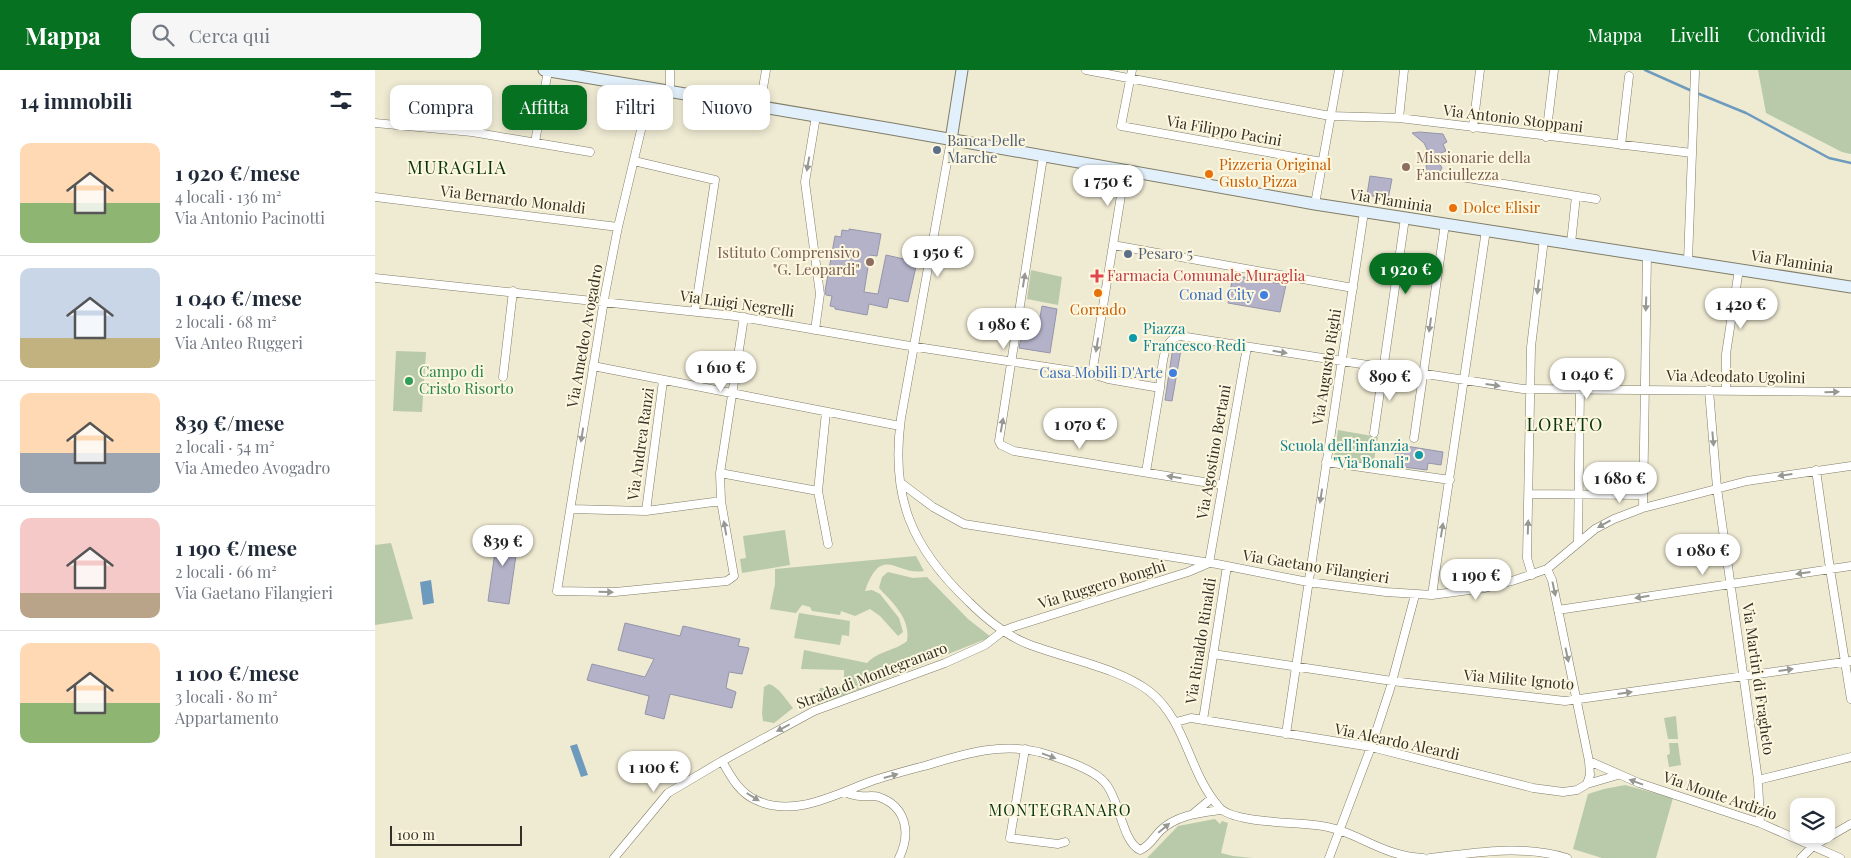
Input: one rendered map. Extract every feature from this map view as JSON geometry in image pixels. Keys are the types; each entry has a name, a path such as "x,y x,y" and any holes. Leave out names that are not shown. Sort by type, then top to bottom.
{"street":[{"name":"Via Flaminia","path":"544,70 633,85"},
{"path":"670,70 670,85"},
{"path":"764,85 766,70"},
{"path":"962,70 900,426 901,483 907,515 924,549 956,590 989,621 1027,644 1134,682 1159,700 1176,722 1203,787 1220,810"},
{"name":"Via Antonio Stoppani","path":"1085,70 1330,116 1399,118 1692,153"},
{"path":"1130,79 1132,70"},
{"path":"1315,204 1339,70"},
{"path":"1399,118 1405,70"},
{"path":"1473,128 1480,70"},
{"path":"1546,137 1554,70"},
{"path":"535,142 548,71"},
{"path":"1688,261 1695,72"},
{"path":"1621,145 1629,76"},
{"name":"Via Filippo Pacini","path":"1130,79 1121,126 1322,162"},
{"name":"Via Flaminia","path":"770,108 1315,204 1851,287"},
{"path":"815,330 820,294 805,182 816,116"},
{"path":"375,123 445,128 590,152"},
{"name":"Via Amedeo Avogadro","path":"642,130 618,227 604,300 557,591 615,592 727,581 734,576 721,501"},
{"path":"1043,157 999,441 1005,449 1222,485"},
{"path":"634,161 715,180 695,311"},
{"path":"1125,171 1092,374 1108,379 1160,388 1146,472"},
{"path":"1449,176 1596,199"},
{"path":"1571,243 1577,196"},
{"name":"Via Bernardo Monaldi","path":"375,197 618,227"},
{"name":"Via Augusto Righi","path":"1286,734 1364,212"},
{"path":"1374,433 1405,218"},
{"path":"1414,438 1445,224"},
{"path":"1432,595 1487,230"},
{"path":"1532,575 1527,558 1531,347 1544,239"},
{"path":"1113,246 1353,288"},
{"path":"1643,508 1647,255"},
{"path":"1726,390 1726,354 1739,269"},
{"name":"Via Luigi Negrelli","path":"375,278 604,300 744,317 1092,374"},
{"path":"503,377 513,291"},
{"path":"571,509 646,511 721,501 720,473 744,317"},
{"name":"Via Adeodato Ugolini","path":"1160,388 1167,345 1170,340 1180,336 1341,362 1530,389 1851,392"},
{"name":"Via Agostino Bertani","path":"1209,563 1247,347"},
{"path":"593,366 900,426"},
{"name":"Via Andrea Ranzi","path":"646,511 663,381"},
{"path":"1578,541 1580,389"},
{"name":"Via Martiri di Fragheto","path":"1709,390 1717,488 1759,780 1760,823"},
{"path":"826,412 819,491 827,544"},
{"path":"1326,462 1450,480"},
{"name":"Via Gaetano Filangieri","path":"901,483 933,507 964,524 1227,566 1309,582 1415,595 1432,595 1485,588 1547,569 1578,541 1614,518 1643,508 1747,481 1851,466"},
{"path":"1816,470 1830,569 1848,661 1851,700"},
{"path":"720,473 819,491"},
{"path":"1529,494 1643,495"},
{"name":"Via Ruggero Bonghi","path":"1003,631 1188,572 1209,563"},
{"name":"Via Rinaldo Rinaldi","path":"1203,720 1227,566"},
{"path":"1558,610 1851,566"},
{"path":"1547,569 1552,580 1589,761 1590,775 1587,784"},
{"path":"1329,858 1371,747 1392,681 1415,595"},
{"name":"Strada di Montegranaro","path":"614,858 668,793 722,760 815,711 945,663 985,645 1003,631"},
{"name":"Via Milite Ignoto","path":"1213,654 1392,681 1565,701 1848,661"},
{"name":"Via Aleardo Aleardi","path":"1176,722 1191,718 1371,747 1533,788 1563,792 1577,790 1587,784"},
{"path":"722,760 735,784 755,800 784,807 818,801 869,782 976,751 1008,747 1025,749 1041,753 1097,775 1106,784 1115,798 1130,840 1140,850 1147,847 1160,831 1171,823 1193,814 1220,810 1254,820 1317,825 1340,829 1383,851 1405,857 1423,858"},
{"path":"1025,749 1010,838 1058,844 1065,842"},
{"path":"1759,780 1851,757"},
{"name":"Via Monte Ardizio","path":"1589,761 1618,775 1760,823 1840,858"},
{"path":"1587,784 1618,775"},
{"path":"845,792 858,796 877,796 889,802 901,814 907,832 899,858"},
{"path":"1193,814 1212,798"},
{"path":"1801,858 1813,846 1851,824"},
{"path":"1430,858 1531,850 1567,858"}],"green space":[{"path":"1758,70 1851,70 1851,154 1842,152 1766,113"},
{"path":"1031,270 1062,277 1058,305 1027,299"},
{"name":"Campo di Cristo Risorto","path":"396,351 426,352 422,412 393,411"},
{"path":"1338,430 1378,437 1373,466 1334,457"},
{"path":"785,530 790,565 742,573 740,559 746,558 743,536"},
{"path":"391,543 413,619 375,625 375,545"},
{"path":"916,556 924,571 884,565 877,568 865,591 872,590 880,594 899,618 903,632 898,636 880,616 870,609 855,616 841,611 840,615 812,611 810,607 802,605 796,613 770,609 775,584 775,569"},
{"path":"888,572 913,578 927,577 968,619 991,637 817,706 816,701 820,688 844,687 844,670 801,669 804,650 867,663 907,641 908,633 904,619 879,588 882,577"},
{"path":"799,613 850,621 849,636 842,635 840,645 794,638"},
{"path":"769,684 779,691 793,708 774,723 763,721 764,687"},
{"path":"1676,716 1678,739 1668,739 1664,718"},
{"path":"1669,743 1678,743 1681,765 1669,767 1667,755 1670,754"},
{"path":"1625,785 1673,798 1656,858 1602,858 1573,849 1588,794"},
{"path":"1215,819 1220,824 1222,821 1228,823 1221,853 1252,858 1147,858 1178,826"}],"water":[{"path":"431,580 434,603 423,605 420,582"},
{"path":"577,744 588,775 581,777 570,746"}],"building":[{"name":"Missionarie della Fanciullezza","path":"1412,133 1443,134 1447,142 1443,144 1446,151 1441,153 1444,161 1439,162 1442,168 1440,171 1431,174 1426,171 1427,149 1424,143"},
{"name":"Missionarie della Fanciullezza","path":"1370,176 1392,179 1388,199 1367,195"},
{"path":"849,229 881,234 877,256 870,255 864,292 878,294 886,255 917,262 908,302 889,298 887,308 869,304 867,315 835,309 835,307 830,306 832,296 826,295 825,291 835,236 841,237 842,230 849,231"},
{"name":"Conad City","path":"1233,275 1286,285 1280,312 1228,303"},
{"path":"1042,306 1057,309 1050,353 1019,348 1022,332 1037,334"},
{"path":"1178,343 1182,344 1172,401 1165,400 1173,347"},
{"name":"Scuola dell'infanzia \"Via Bonali\"","path":"1387,443 1443,452 1441,465 1428,463 1427,470 1403,467 1404,459 1395,458 1395,452 1386,450"},
{"path":"498,531 519,534 509,604 488,601"},
{"path":"625,623 680,636 683,626 740,639 738,646 749,648 742,674 729,672 726,688 736,692 732,708 670,694 664,719 645,714 649,696 587,680 592,664 645,677 654,659 618,650"}],"waterway":[{"path":"1645,70 1692,91"},
{"path":"1697,93 1746,113 1829,158 1851,163"}],"place":[{"name":"Banca Delle Marche","path":"937,150"},
{"name":"Missionarie della Fanciullezza","path":"1406,167"},
{"name":"Pizzeria Original Gusto Pizza","path":"1209,174"},
{"name":"Dolce Elisir","path":"1453,208"},
{"name":"Pesaro 5","path":"1128,254"},
{"name":"Istituto Comprensivo \"G. Leopardi\"","path":"870,262"},
{"name":"Farmacia Comunale Muraglia","path":"1097,276"},
{"name":"Corrado","path":"1098,293"},
{"name":"Conad City","path":"1264,295"},
{"name":"Piazza Francesco Redi","path":"1133,338"},
{"name":"Casa Mobili D'Arte","path":"1173,373"},
{"name":"Campo di Cristo Risorto","path":"409,381"},
{"name":"Scuola dell'infanzia \"Via Bonali\"","path":"1419,455"}],"district":[{"name":"MURAGLIA","path":"457,168"},
{"name":"LORETO","path":"1565,425"},
{"name":"MONTEGRANARO","path":"1060,810"}]}
